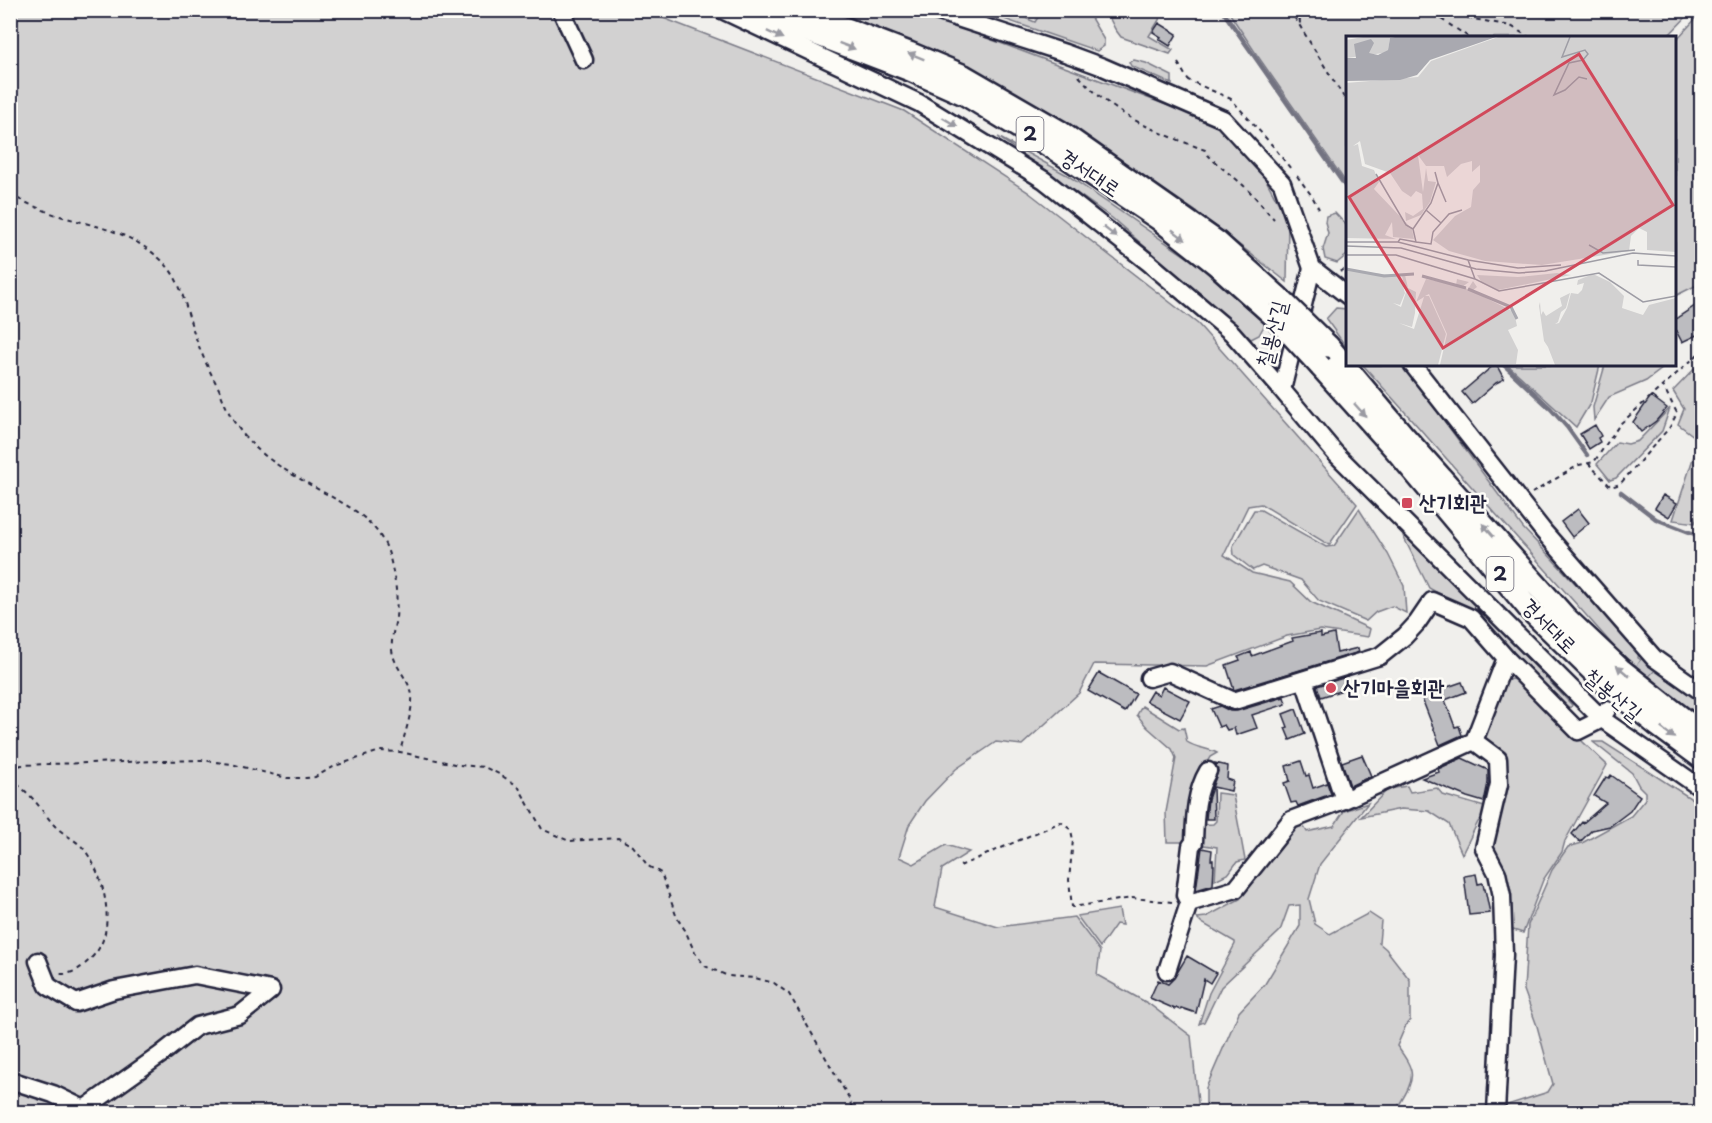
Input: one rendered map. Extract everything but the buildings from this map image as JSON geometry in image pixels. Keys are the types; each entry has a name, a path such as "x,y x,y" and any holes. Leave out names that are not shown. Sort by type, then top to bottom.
{"main road":[{"name":"경서대로","path":"753,10 910,70 966,95 1056,150 1159,219 1216,264 1276,306 1328,346 1403,435 1566,618 1620,669 1701,734"},
{"name":"경서대로","path":"797,10 964,76 1059,132 1217,242 1276,306 1321,367 1395,449 1531,611 1604,682 1701,758"}],"street":[{"path":"561,10 584,60"},
{"path":"722,10 919,103 1044,180 1148,262 1232,333 1282,390"},
{"path":"933,10 1103,67 1223,119 1282,183 1312,268 1346,295"},
{"name":"칠봉산길","path":"1312,268 1282,390 1335,453 1604,714 1701,789"},
{"path":"1414,366 1544,532 1654,658 1701,692"},
{"path":"1149,678 1170,672 1234,701 1380,656 1405,636 1432,601 1471,618 1506,658 1578,731 1596,722 1604,714"},
{"path":"1190,903 1236,889 1292,820 1344,800 1474,741 1506,658"},
{"path":"1304,680 1344,800"},
{"path":"1474,741 1498,759 1499,784 1484,848 1497,873 1502,896 1504,943 1496,1113"},
{"path":"1190,903 1185,895 1191,846 1194,842 1196,806 1203,780 1208,771"},
{"path":"1167,971 1190,903"},
{"path":"10,1080 53,1094 84,1109 197,1026 240,1015 271,990 195,975 114,990 76,1003 48,986 38,961"}],"path":[{"path":"1290,10 1346,102"},
{"path":"1299,10 1300,27"},
{"path":"1363,10 1387,16 1437,12 1511,26 1527,36"},
{"path":"1432,13 1467,36"},
{"path":"1079,76 1093,92 1122,114 1140,124 1204,150 1208,157 1246,187 1274,219"},
{"path":"10,195 41,210 125,235 160,259 177,280 201,352 230,413 244,434 260,452 274,463 364,517 382,538 390,558 396,594 397,606 392,651 412,692 413,702 400,752"},
{"path":"1519,500 1579,465 1594,462 1620,424 1701,350"},
{"path":"1587,463 1611,488 1620,483 1670,427 1677,413 1664,386"},
{"path":"10,768 22,765 201,760 231,764 287,778 306,778 315,777 335,766 380,752 400,752 459,765 484,767 518,786 542,829 569,841 618,838 633,846 648,866 661,873 677,918 695,953 705,966 728,976 755,978 774,983 789,994 849,1098 852,1113"},
{"path":"10,778 33,798 56,827 83,849 91,861 107,907 104,939 98,951 83,966 69,974 61,975 38,961"},
{"path":"960,867 1062,822 1071,830 1073,840 1069,880 1072,906 1132,898 1190,903"}],"shaded area":[{"path":"10,11 645,11 904,111 1028,192 1198,324 1357,504 1329,545 1261,504 1248,506 1224,555 1252,573 1290,582 1311,602 1370,629 1368,637 1320,630 1287,636 1207,666 1094,664 1079,693 1022,745 996,742 956,769 925,801 909,825 899,857 914,864 946,845 969,852 942,869 935,907 998,927 1074,917 1100,951 1097,975 1149,1004 1191,1036 1199,1112 11,1112"},
{"path":"839,11 914,11 1223,126 1259,167 1288,221 1287,282 1197,212 1075,130 955,63 849,18"},
{"path":"981,11 1008,11 1035,22 1042,11 1087,11 1104,40 1104,46 1097,51"},
{"path":"1106,11 1162,11 1149,36 1173,50 1170,54 1121,37"},
{"path":"1228,11 1692,11 1668,36 1346,36 1346,183"},
{"path":"1701,13 1701,283 1676,296 1676,40"},
{"path":"1134,60 1146,63 1172,76 1172,84 1131,66 1129,62"},
{"path":"998,137 1067,175 1197,264 1265,324 1259,335 1251,339 1112,218"},
{"path":"1335,213 1346,225 1346,256 1337,263 1325,259 1323,249 1328,233 1326,216"},
{"path":"1336,308 1346,309 1346,347 1326,319"},
{"path":"1701,362 1702,502 1695,523 1673,520 1699,440 1678,424 1684,409 1673,391"},
{"path":"1364,366 1404,366 1523,528 1639,651 1638,658 1641,660 1637,666 1626,660"},
{"path":"1509,366 1600,366 1591,402 1576,427"},
{"path":"1604,366 1666,366 1646,381 1609,397 1594,420 1593,407"},
{"path":"1670,408 1662,431 1616,478 1610,480 1597,464 1617,442 1628,444 1638,441"},
{"path":"1359,509 1388,554 1404,586 1406,613 1392,606 1376,612 1366,621 1319,601 1301,580 1262,566 1253,570 1234,555 1233,546 1254,510 1261,510 1326,547 1334,546"},
{"path":"1408,534 1572,705 1571,707 1566,708 1517,656 1467,610 1429,588 1403,536"},
{"path":"1657,668 1701,701 1701,716 1649,676"},
{"path":"1511,679 1519,681 1607,765 1565,841 1562,852 1543,880 1523,933 1510,929 1507,881 1493,847 1494,834 1507,787 1482,741 1504,682"},
{"path":"1142,706 1179,729 1184,728 1187,742 1217,753 1210,757 1203,769 1191,842 1167,842 1166,812 1176,758 1172,749 1137,715"},
{"path":"1593,742 1603,742 1701,805 1701,1112 1503,1112 1504,1106 1548,1092 1553,1084 1537,1026 1524,990 1528,925 1552,870 1568,847 1582,843 1631,816 1645,799 1645,792 1632,773"},
{"path":"1407,786 1410,792 1437,788 1443,795 1488,808 1486,815 1478,822 1462,854 1449,824 1429,811 1401,809 1361,817 1388,789"},
{"path":"1217,793 1233,795 1245,860 1237,862 1229,873 1215,880 1217,847 1197,844 1198,825 1213,824 1216,821"},
{"path":"1368,803 1320,864 1309,899 1315,924 1330,934 1369,913 1381,921 1379,943 1410,980 1410,1020 1397,1046 1408,1062 1412,1075 1409,1088 1399,1105 1407,1112 1206,1112 1206,1088 1239,1012 1265,984 1300,926 1300,905 1289,906 1280,931 1221,987 1204,1022 1199,1024 1209,993 1235,942 1197,918 1206,917 1240,899 1294,827 1301,822 1307,832 1334,826 1344,811"},
{"path":"1119,909 1122,925 1116,924 1100,947 1077,916"}],"waterway":[{"path":"1222,10 1346,187"},
{"path":"1505,366 1551,409 1587,455"},
{"path":"1621,492 1656,519 1702,537"}],"tunnel":[{"path":"1626,689 1654,658"}],"place":[{"name":"산기회관","path":"1407,503"},
{"name":"산기마을회관","path":"1331,688"}]}
